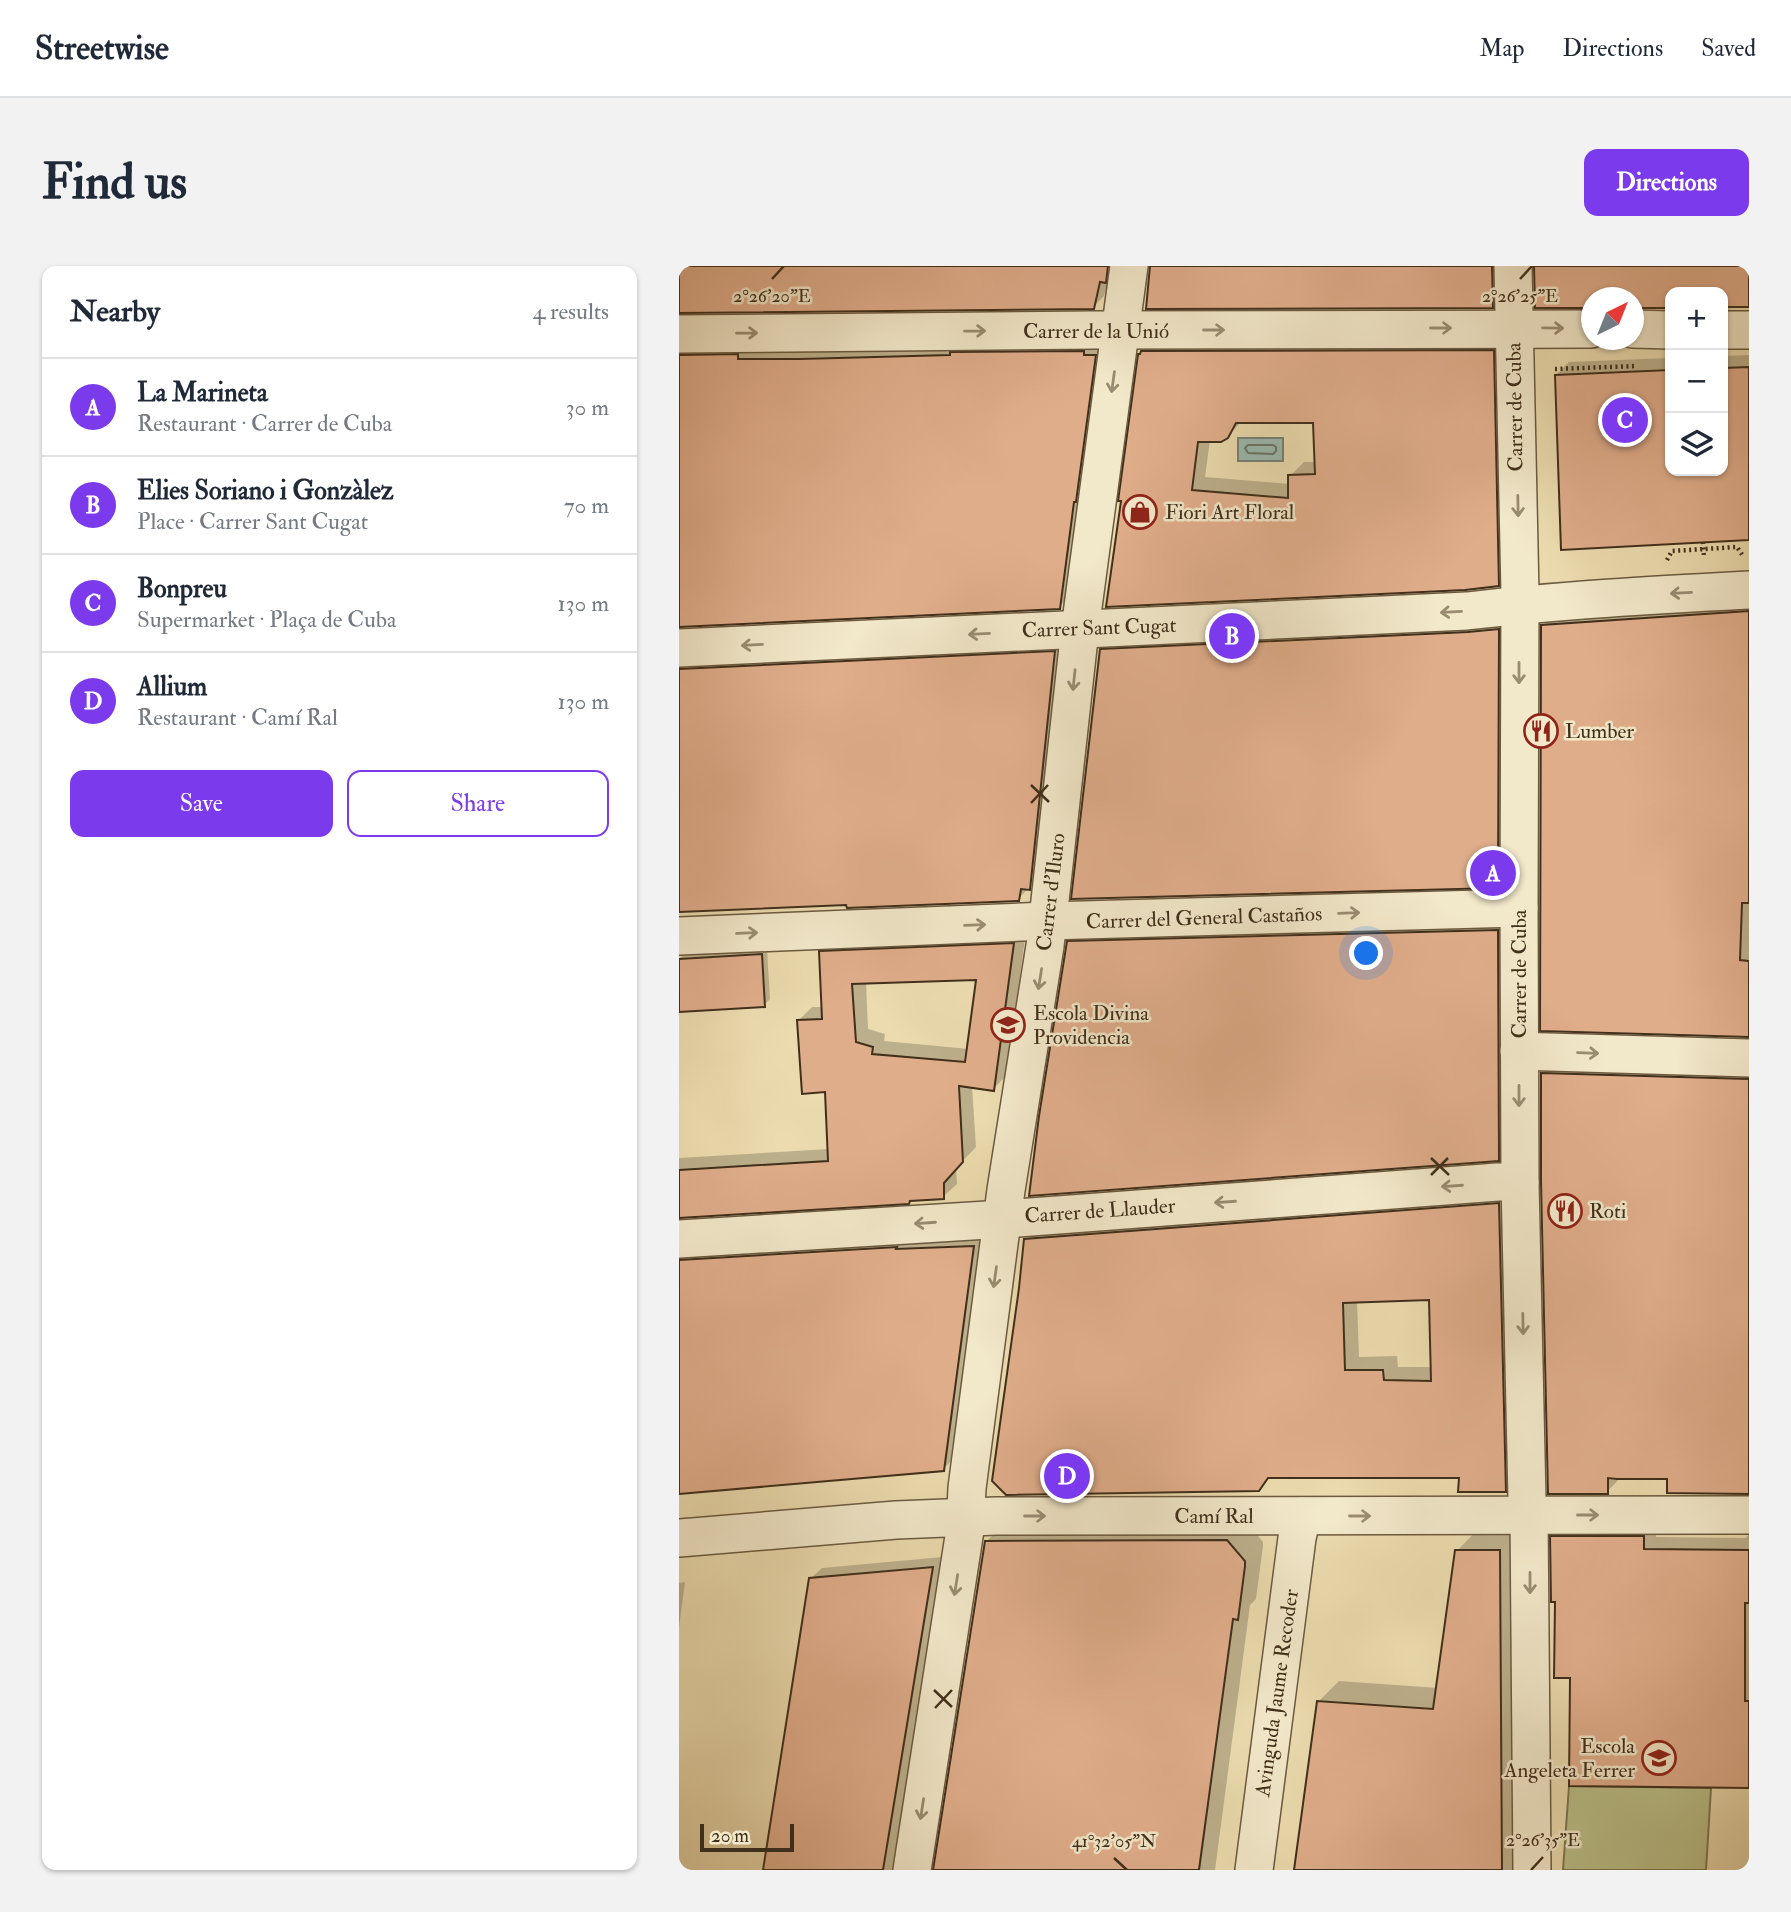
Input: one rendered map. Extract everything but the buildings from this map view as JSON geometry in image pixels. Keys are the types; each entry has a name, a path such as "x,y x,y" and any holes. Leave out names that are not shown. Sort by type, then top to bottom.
{"street":[{"name":"Carrer d'Iluro","path":"912,1870 967,1517 967,1488 1006,1190 1045,946 1080,629 1129,266"},
{"name":"Carrer de Cuba","path":"1513,266 1519,605 1520,1182 1529,1514 1532,1870"},
{"name":"Carrer de la Unió","path":"679,334 1581,329"},
{"path":"1644,329 1665,330"},
{"path":"1728,330 1749,330"},
{"name":"Carrer Sant Cugat","path":"679,648 1467,611 1607,597 1749,590"},
{"name":"Carrer del General Castaños","path":"679,936 1047,921 1518,908"},
{"path":"1520,1051 1749,1058"},
{"name":"Carrer de Llauder","path":"679,1239 1520,1182"},
{"name":"Camí Ral","path":"679,1538 896,1520 967,1517 1749,1515"},
{"name":"Avinguda Jaume Recoder","path":"1254,1870 1302,1516"}],"path":[{"path":"1555,369 1648,366"},
{"path":"1703,542 1704,557"},
{"path":"1672,551 1737,547"}],"green space":[{"path":"1569,1786 1711,1788 1706,1870 1563,1870"}],"water":[{"path":"1238,438 1283,438 1283,461 1238,461"}],"place":[{"name":"Bonpreu","path":"1625,420"},
{"name":"Fiori Art Floral","path":"1140,512"},
{"name":"Elies Soriano i Gonzàlez","path":"1232,636"},
{"name":"Lumber","path":"1541,731"},
{"name":"La Marineta","path":"1493,873"},
{"name":"Escola Divina Providencia","path":"1008,1025"},
{"name":"Roti","path":"1565,1211"},
{"name":"Allium","path":"1067,1476"},
{"name":"Escola Angeleta Ferrer","path":"1659,1758"}]}
